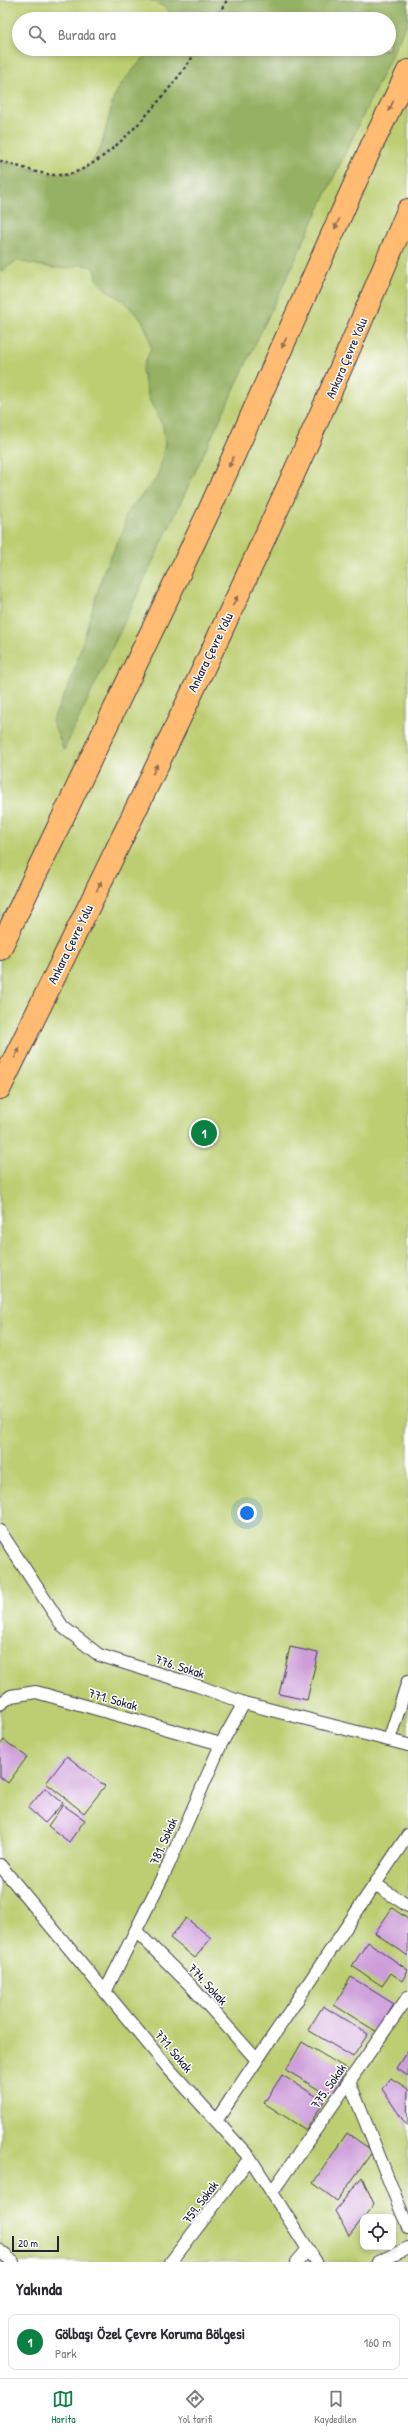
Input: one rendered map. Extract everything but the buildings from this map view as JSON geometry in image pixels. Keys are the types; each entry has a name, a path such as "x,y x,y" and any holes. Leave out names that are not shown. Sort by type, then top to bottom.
{"highway":[{"path":"0,949 209,511 368,152 408,71"},
{"name":"Ankara Çevre Yolu","path":"0,1088 263,543 325,407 408,210"}],"street":[{"name":"776. Sokak","path":"0,1531 63,1627 99,1655 198,1686 244,1703 408,1745"},
{"path":"389,1740 408,1681"},
{"name":"771. Sokak","path":"0,1704 11,1696 36,1692 221,1744"},
{"name":"781. Sokak","path":"106,1990 168,1866 221,1744 244,1703"},
{"path":"216,2121 408,1835"},
{"name":"771. Sokak","path":"0,1865 106,1990 170,2070 250,2158 316,2262"},
{"path":"375,1884 408,1906"},
{"name":"774. Sokak","path":"136,1931 191,1986 258,2060"},
{"name":"775. Sokak","path":"272,2192 408,1997"},
{"path":"350,2081 408,2228"},
{"name":"759. Sokak","path":"171,2262 250,2158"},
{"path":"378,2262 408,2248"},
{"path":"297,2262 308,2249"},
{"path":"0,2251 13,2262"}],"path":[{"path":"220,12 227,0"},
{"path":"0,161 51,174 74,173 87,168 110,152 145,116 183,72 193,56"}],"green space":[{"path":"0,0 408,0 408,2262 0,2262"},
{"path":"150,0 408,0 408,20 396,45 396,12 169,12 165,7"},
{"path":"145,56 391,56 64,750 52,721 71,681 104,570 124,529 126,513 158,477 165,444 163,426 149,399 142,370 151,348 149,337 143,322 125,302 106,290 97,280 96,271 90,266 80,265 69,268 53,268 17,261 7,267 0,274 0,161 51,174 74,173 87,168 101,148 114,97 122,83"}],"place":[{"name":"Gölbaşı Özel Çevre Koruma Bölgesi","path":"204,1133"}]}
